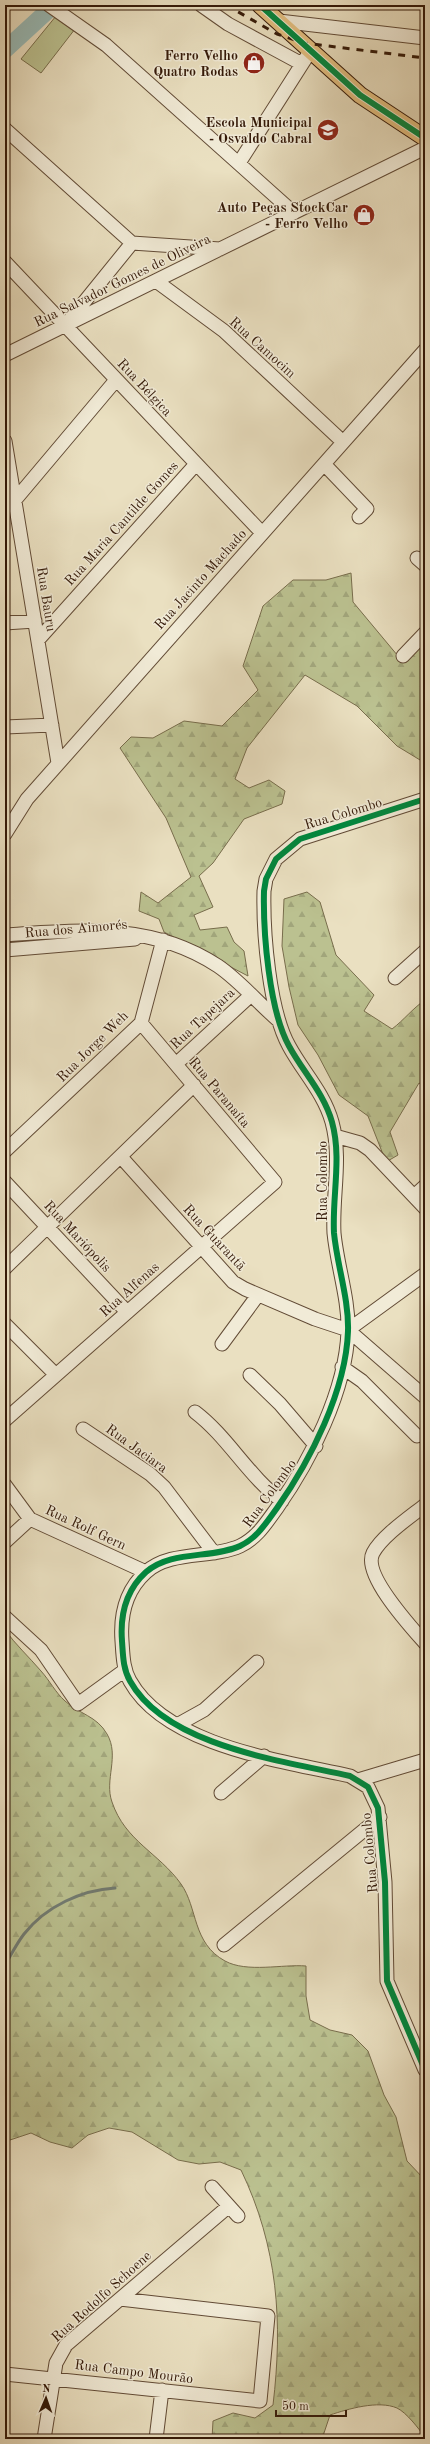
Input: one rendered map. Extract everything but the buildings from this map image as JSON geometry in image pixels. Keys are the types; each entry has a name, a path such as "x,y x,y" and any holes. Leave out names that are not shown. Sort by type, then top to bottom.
{"main road":[{"path":"260,5 373,105 425,138"}],"street":[{"path":"201,5 228,24 302,64"},
{"path":"54,8 106,45 294,213"},
{"path":"279,21 425,38"},
{"path":"239,163 311,50"},
{"path":"5,129 132,243 222,249"},
{"name":"Rua Salvador Gomes de Oliveira","path":"5,355 425,148"},
{"path":"65,326 132,243"},
{"name":"Rua Bélgica","path":"5,262 262,533"},
{"name":"Rua Camocim","path":"156,281 224,331 343,442"},
{"name":"Rua Jacinto Machado","path":"6,829 27,799 58,763 425,350"},
{"path":"15,500 116,380"},
{"name":"Rua Bauru","path":"5,440 58,763"},
{"name":"Rua Maria Cantilde Gomes","path":"38,640 196,464"},
{"path":"324,464 368,509 359,517"},
{"path":"5,623 34,621"},
{"path":"403,656 425,633"},
{"path":"5,727 52,725"},
{"name":"Rua Colombo","path":"425,799 310,835 291,845 276,859 266,879 264,904 272,989 279,1021 287,1044 326,1106 335,1136 334,1234 348,1330 342,1367 316,1446 282,1501 263,1528 249,1541 227,1550 171,1560 146,1572 134,1585 123,1607 121,1631 125,1670 130,1681 141,1696 177,1725 213,1742 358,1780 372,1793 380,1816 385,1882 387,1981 425,2070"},
{"name":"Rua dos Aimorés","path":"5,935 108,930 157,939 199,954 218,966 234,978 250,996 279,1021"},
{"name":"Rua dos Aimorés","path":"5,950 157,939"},
{"name":"Rua Jorge Weh","path":"5,1151 141,1022 157,939"},
{"path":"395,978 425,951"},
{"name":"Rua Tapejara","path":"176,1064 250,996"},
{"name":"Rua Paranaíta","path":"141,1022 275,1182"},
{"path":"5,1268 194,1085"},
{"path":"335,1136 360,1142 370,1150 425,1208"},
{"name":"Rua Guarantã","path":"121,1157 234,1282 258,1295 315,1319 348,1330"},
{"name":"Rua Mariópolis","path":"5,1182 127,1312"},
{"name":"Rua Alfenas","path":"5,1420 275,1182"},
{"path":"414,1196 425,1186"},
{"path":"425,1274 348,1330 425,1397"},
{"path":"222,1344 258,1295"},
{"path":"5,1324 56,1375"},
{"path":"342,1367 362,1382 417,1436"},
{"path":"250,1375 276,1399 316,1446"},
{"path":"195,1412 208,1422 267,1488 282,1501"},
{"name":"Rua Jaciara","path":"83,1428 150,1474 164,1487 214,1553"},
{"name":"Rua Rolf Gern","path":"5,1485 30,1519 146,1572"},
{"path":"425,1505 391,1533 372,1554 373,1569 379,1584 425,1643"},
{"path":"5,1542 30,1519"},
{"path":"5,1617 41,1650 78,1704 125,1670"},
{"path":"177,1725 204,1710 257,1662"},
{"path":"221,1792 264,1756"},
{"path":"358,1780 425,1760"},
{"path":"224,1945 380,1816"},
{"path":"212,2187 238,2216"},
{"name":"Rua Rodolfo Schoene","path":"44,2439 56,2363 66,2345 228,2206"},
{"name":"Rua Campo Mourão","path":"5,2374 53,2377 260,2401 268,2316 120,2299"},
{"path":"156,2439 162,2390"}],"green space":[{"path":"56,16 75,29 41,73 21,59"},
{"path":"351,573 353,602 403,662 425,641 425,763 397,746 357,706 305,675 247,748 235,779 249,788 269,780 285,791 282,804 244,819 213,863 199,876 213,907 194,915 200,930 227,927 234,942 244,951 248,976 164,932 159,919 139,911 141,892 158,903 191,877 166,818 120,748 131,737 153,738 184,721 222,726 258,690 243,666 263,606 293,580 326,580"},
{"path":"307,892 320,902 336,955 374,995 364,1011 392,1029 425,1000 425,1086 419,1083 390,1132 398,1155 386,1162 368,1116 339,1095 318,1055 298,1025 289,987 282,946 284,899"},
{"path":"5,1630 44,1675 61,1698 93,1719 107,1734 111,1742 112,1751 110,1794 118,1815 125,1827 134,1837 172,1873 181,1884 186,1893 201,1935 214,1954 234,1965 244,1967 306,1966 306,1996 310,2020 330,2030 352,2035 368,2051 384,2095 396,2117 407,2161 425,2180 425,2437 401,2410 389,2406 372,2405 354,2408 330,2415 322,2439 212,2439 213,2421 233,2413 255,2418 273,2405 277,2344 275,2285 263,2228 241,2170 220,2162 199,2164 178,2160 132,2132 109,2128 88,2135 72,2148 50,2142 31,2133 10,2140 5,2145"}],"waterway":[{"path":"5,50 54,5"},
{"path":"5,1965 24,1934 43,1915 65,1901 78,1896 103,1889 115,1888"}],"railway":[{"path":"226,5 277,34 304,43 425,58"}],"cycle path":[{"path":"260,5 360,95 425,138"},
{"path":"425,799 300,839 276,859 266,879 264,891 266,949 272,992 282,1031 295,1056 319,1092 328,1111 335,1136 336,1163 334,1233 347,1307 348,1331 346,1354 341,1377 333,1401 324,1424 302,1469 265,1525 251,1539 240,1546 229,1550 167,1560 156,1565 146,1572 133,1587 125,1604 122,1622 124,1662 130,1681 147,1703 170,1721 198,1736 228,1747 292,1764 350,1776 368,1787 378,1808 385,1882 387,1981 425,2070"}],"place":[{"name":"Ferro Velho Quatro Rodas","path":"254,63"},
{"name":"Escola Municipal - Osvaldo Cabral","path":"328,130"},
{"name":"Auto Peças StockCar - Ferro Velho","path":"364,215"}]}
